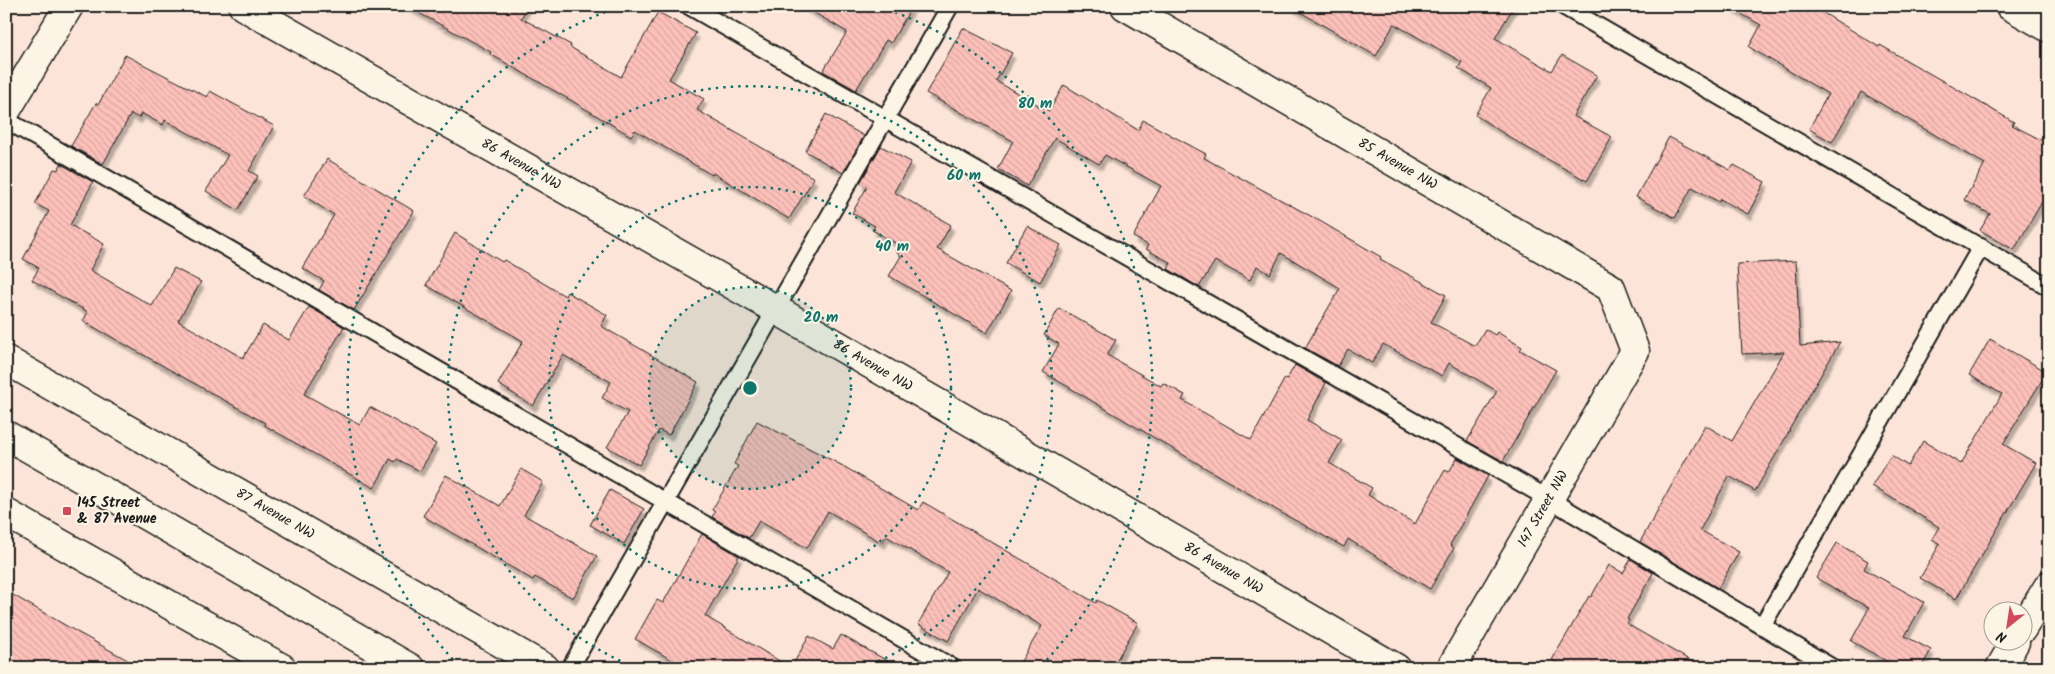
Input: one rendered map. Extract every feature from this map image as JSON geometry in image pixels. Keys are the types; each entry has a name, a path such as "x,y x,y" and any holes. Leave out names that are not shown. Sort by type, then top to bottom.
{"street":[{"path":"6,111 69,6"},
{"name":"86 Avenue NW","path":"243,6 775,309 1396,668"},
{"name":"85 Avenue NW","path":"1125,6 1611,288 1634,351"},
{"path":"2010,6 2049,28"},
{"name":"147 Street NW","path":"1451,668 1634,351"},
{"name":"87 Avenue NW","path":"6,360 545,668"},
{"path":"6,435 410,668"},
{"path":"6,513 282,668"},
{"path":"2032,613 2049,585"},
{"path":"2000,668 2009,652"}],"lane":[{"path":"689,6 1548,499 1833,668"},
{"path":"570,668 950,6"},
{"path":"1563,6 2049,287"},
{"path":"6,120 954,668"},
{"path":"1762,626 1981,247"}],"building":[{"path":"406,6 528,6 521,18 571,45 570,47 621,77 658,12 696,33 669,79 704,99 697,110 814,178 789,219 713,173 712,175 635,130 631,136 490,54 491,52"},
{"path":"803,6 912,6 891,43 886,40 856,90 823,71 847,32"},
{"path":"1290,6 1514,6 1495,38 1552,71 1562,55 1597,75 1573,116 1612,137 1587,181 1522,145 1475,115 1491,88 1458,68 1462,62 1394,24 1376,56"},
{"path":"1727,6 1812,6 1879,47 1880,45 2014,122 2012,125 2049,144 2049,190 2014,250 1980,230 1990,214 1964,200 1985,164 1861,92 1832,142 1809,129 1828,94 1749,47 1761,25"},
{"path":"963,28 1012,53 996,81 1049,111 1064,85 1138,130 1143,120 1206,154 1204,158 1318,220 1381,257 1380,259 1446,295 1431,322 1475,346 1485,329 1495,335 1497,332 1522,347 1520,350 1556,370 1503,461 1467,441 1497,391 1449,363 1442,376 1383,344 1372,363 1348,349 1338,366 1305,348 1340,288 1281,253 1270,274 1257,266 1250,280 1215,261 1199,287 1168,269 1171,263 1146,249 1148,245 1133,237 1161,186 1105,155 1099,164 1055,138 1027,186 998,169 1013,141 926,93"},
{"path":"125,55 207,97 210,91 274,126 249,171 258,176 238,210 206,191 228,155 165,120 163,125 141,113 139,118 131,114 103,164 71,146 96,103 98,105"},
{"path":"826,114 864,136 843,173 805,151"},
{"path":"1669,137 1730,170 1734,165 1765,182 1748,214 1720,199 1719,202 1692,187 1675,218 1636,197"},
{"path":"881,146 911,162 894,192 951,225 937,249 1011,291 987,333 889,276 901,256 897,253 901,246 872,230 875,226 852,213 867,187 860,183"},
{"path":"327,159 414,211 354,310 319,290 324,281 302,268 334,215 304,196"},
{"path":"61,164 93,182 70,225 104,244 90,270 152,306 174,268 201,282 178,321 243,358 263,325 289,340 309,307 344,327 304,394 360,425 370,407 436,444 420,471 397,459 395,462 390,459 374,488 264,425 265,423 83,321 88,312 32,280 39,268 23,259 49,211 35,204 54,169 58,170"},
{"path":"1027,226 1061,245 1040,282 1006,263"},
{"path":"455,233 502,262 504,260 565,296 567,292 607,315 601,326 698,382 669,435 659,430 639,465 607,447 628,412 602,398 611,382 563,355 533,406 498,384 523,341 426,285"},
{"path":"1796,261 1800,346 1840,342 1755,491 1729,476 1700,530 1739,552 1718,588 1640,542 1705,425 1732,441 1784,352 1742,354 1737,264"},
{"path":"1059,308 1116,340 1107,355 1161,386 1163,383 1185,395 1182,400 1251,440 1285,378 1287,379 1295,365 1326,383 1307,420 1342,440 1329,463 1372,488 1368,495 1415,524 1445,470 1449,472 1457,458 1488,476 1450,545 1454,548 1430,589 1348,539 1344,547 1280,512 1043,372 1059,344 1044,335"},
{"path":"1990,339 2047,372 2003,444 2036,463 1956,599 1920,578 1940,544 1932,539 1939,527 1872,486 1891,455 1908,466 1923,441 1961,464 2002,394 1969,375"},
{"path":"757,421 843,466 918,510 923,502 1096,603 1097,600 1138,623 1112,668 1017,668 1042,626 978,588 948,641 918,624 948,572 886,536 882,543 828,511 807,548 759,521 749,538 712,517 715,512 712,510 738,466 734,464"},
{"path":"521,469 543,482 524,515 597,556 573,598 535,577 533,580 423,516 446,475 500,506"},
{"path":"610,490 644,509 624,544 590,525"},
{"path":"702,534 739,556 705,616 791,668 686,668 635,639 657,600 663,603"},
{"path":"1837,543 1868,561 1864,569 1924,602 1905,636 1931,650 1921,668 1899,668 1851,641 1869,608 1816,578"},
{"path":"1631,559 1653,573 1627,619 1629,620 1627,624 1703,668 1567,668 1552,660 1609,565 1623,573"},
{"path":"6,591 77,632 142,668 6,668"},
{"path":"841,635 900,668 791,668 809,636 833,649"}],"place":[{"name":"145 Street & 87 Avenue","path":"67,511"}]}
